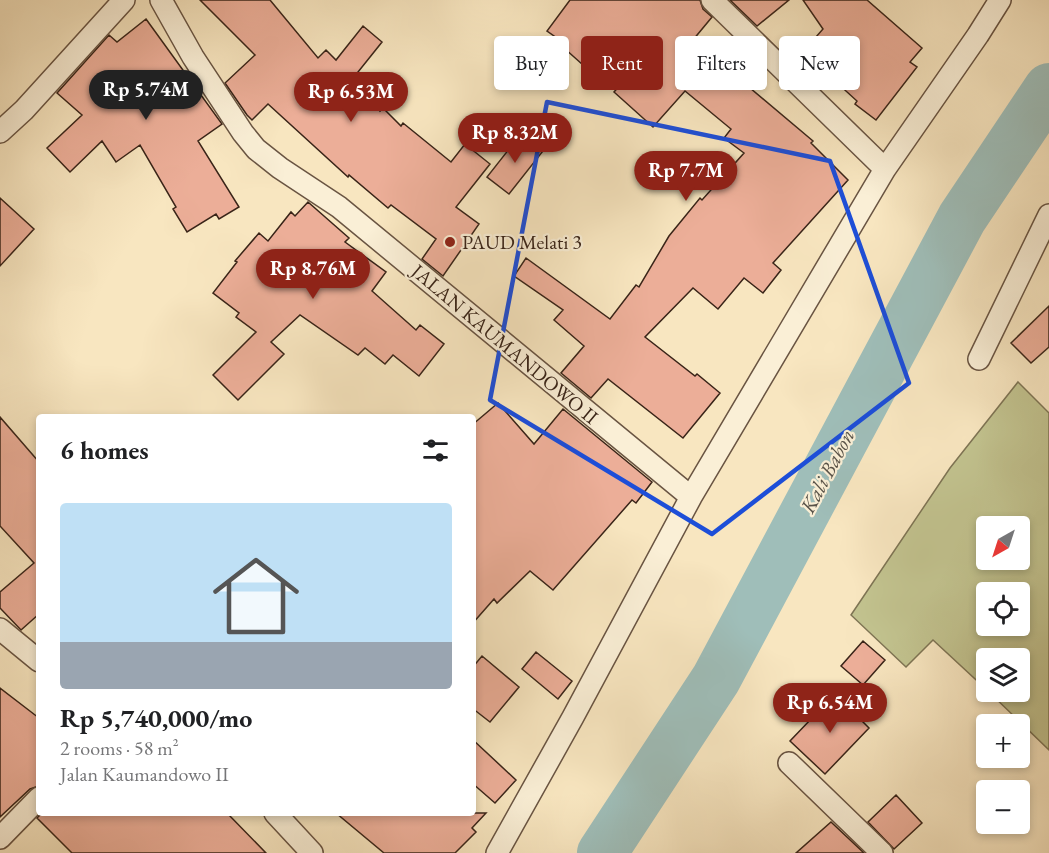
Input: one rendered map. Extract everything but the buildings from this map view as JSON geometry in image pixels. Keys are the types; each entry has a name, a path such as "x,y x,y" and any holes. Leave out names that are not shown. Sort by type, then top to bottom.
{"street":[{"path":"0,132 24,110 124,0"},
{"name":"JALAN KAUMANDOWO II","path":"161,0 193,57 256,149 280,168 339,207 691,497"},
{"path":"712,0 885,169"},
{"path":"497,853 691,497 885,169 1000,0"},
{"path":"979,359 1049,216"},
{"path":"0,629 36,659"},
{"path":"789,763 882,853"},
{"path":"0,838 36,801"},
{"path":"278,816 312,853"}],"highlighted area":[{"path":"547,102 830,161 909,383 712,534 490,400"}],"green space":[{"path":"1018,382 1049,413 1049,750 1030,732 1030,714 1012,714 999,702 1030,702 1030,648 976,648 976,680 933,640 906,667 851,615 950,468"}],"waterway":[{"name":"Kali Babon","path":"602,853 716,679 962,218 1049,88"}],"place":[{"name":"PAUD Melati 3","path":"450,242"}]}
